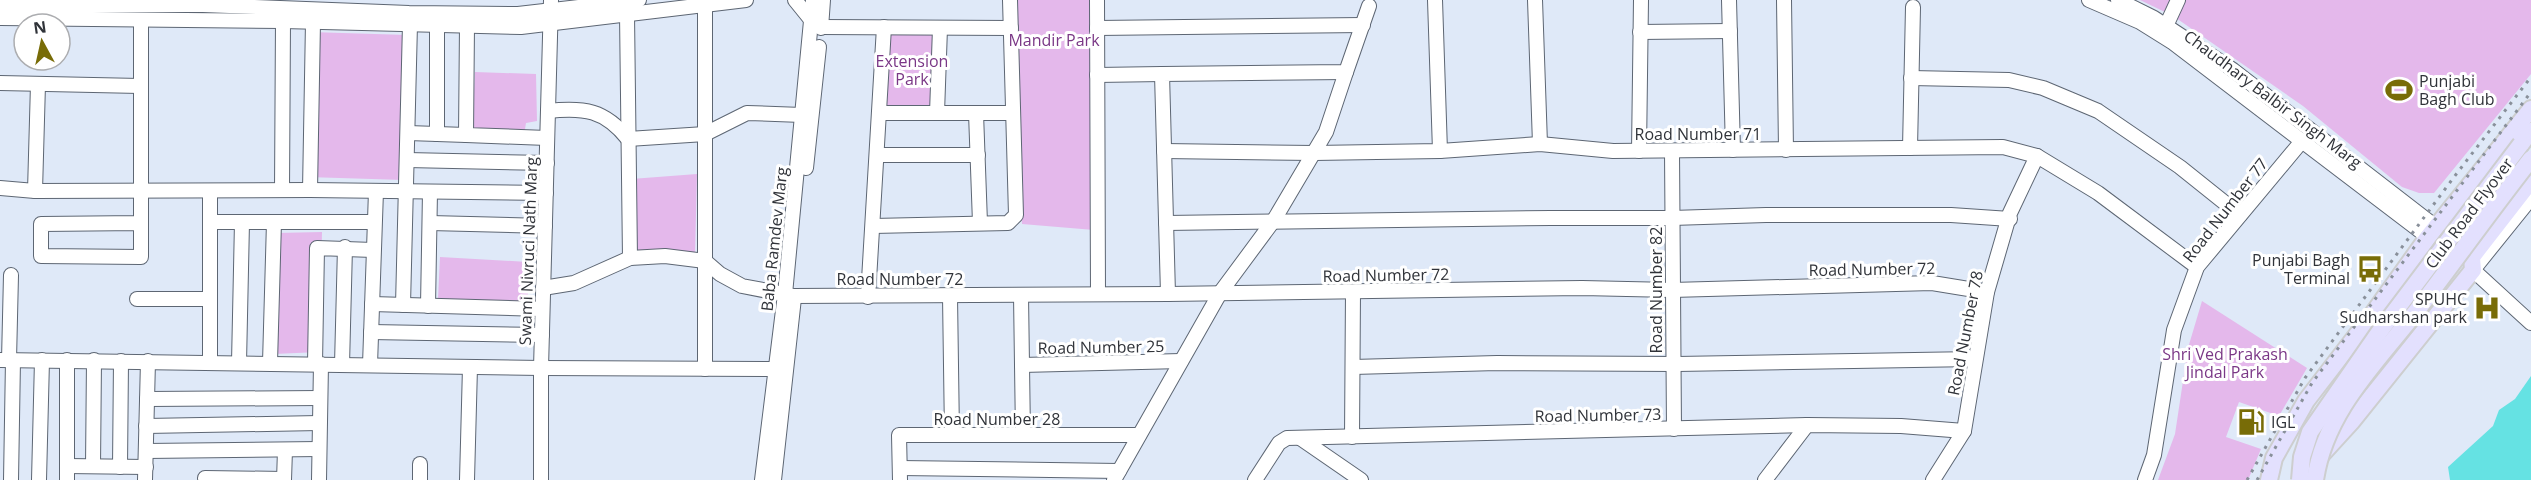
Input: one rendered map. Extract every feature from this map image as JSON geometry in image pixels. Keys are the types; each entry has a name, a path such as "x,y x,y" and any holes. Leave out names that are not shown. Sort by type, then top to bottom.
{"main road":[{"path":"2269,480 2274,458 2306,401 2432,232 2531,109"},
{"name":"Club Road Flyover","path":"2300,480 2302,457 2310,432 2380,331 2531,130"},
{"name":"Club Road Flyover","path":"2315,480 2321,449 2348,396 2531,159"},
{"path":"2300,480 2352,421 2473,270 2472,257 2528,191 2485,168"},
{"path":"2406,269 2449,300"}],"street":[{"path":"312,10 337,5 365,5 518,14 639,0"},
{"path":"0,5 167,2 312,10 410,24 521,27 551,11 627,14 746,0"},
{"path":"795,0 817,24 1011,28"},
{"name":"Baba Ramdev Marg","path":"774,480 817,24 813,0"},
{"name":"Baba Ramdev Marg","path":"762,480 776,369 790,295 802,115 817,24 824,0"},
{"path":"873,226 1008,223 1016,215 1010,0"},
{"path":"1097,0 1098,294"},
{"path":"1435,0 1440,151"},
{"path":"1535,0 1540,144"},
{"path":"1639,151 1641,0"},
{"path":"1729,0 1732,150"},
{"path":"1784,0 1786,150"},
{"name":"Chaudhary Balbir Singh Marg","path":"2089,0 2140,22 2172,42 2302,141 2432,232"},
{"name":"Chaudhary Balbir Singh Marg","path":"2118,0 2166,26 2233,70 2432,232"},
{"path":"2166,26 2178,0"},
{"path":"705,5 705,369"},
{"path":"900,474 1116,476 1220,294 1274,220 1326,132 1369,6"},
{"path":"1910,148 1913,7"},
{"path":"0,18 141,20 283,10"},
{"path":"282,190 283,10"},
{"path":"310,190 312,10"},
{"name":"Swami Nivruci Nath Marg","path":"540,480 542,309 551,11"},
{"path":"627,14 630,258"},
{"path":"140,223 41,224 41,256 141,257 140,223 139,191 141,20"},
{"path":"403,305 410,24"},
{"path":"437,24 437,134"},
{"path":"466,135 467,25"},
{"path":"1097,28 1363,25"},
{"path":"868,297 884,27"},
{"path":"937,113 939,28"},
{"path":"1640,32 1730,31"},
{"path":"1097,75 1346,72"},
{"path":"1162,74 1168,294"},
{"path":"1911,78 2009,80 2043,88 2098,111 2180,167 2240,215"},
{"path":"0,83 140,86"},
{"path":"35,191 38,84"},
{"path":"548,111 574,108 591,110 617,125 628,139"},
{"path":"628,139 705,134 747,113 802,115"},
{"path":"879,113 1013,113"},
{"path":"976,113 981,223"},
{"path":"408,133 548,138"},
{"name":"Road Number 77","path":"2145,480 2154,455 2174,330 2198,267 2302,141"},
{"name":"Road Number 71","path":"1164,151 1314,153 1440,151 1540,144 1639,151 2003,147 2037,156 2098,193 2198,267"},
{"name":"Road Number 82","path":"1671,151 1674,429"},
{"path":"877,155 978,155"},
{"name":"Road Number 78","path":"1933,480 1964,431 1987,292 2010,213 2037,156"},
{"path":"407,160 547,163"},
{"path":"0,188 35,191 310,190 546,193"},
{"path":"210,190 210,362"},
{"path":"370,365 376,191"},
{"path":"428,306 430,192"},
{"path":"1166,223 1951,214 2010,219"},
{"path":"210,222 374,222"},
{"path":"239,363 242,222"},
{"path":"270,363 273,222"},
{"path":"317,222 319,480"},
{"path":"430,223 545,226"},
{"path":"342,365 345,247"},
{"path":"317,248 373,249"},
{"path":"543,288 574,283 630,258 665,256 705,261"},
{"name":"Road Number 72","path":"705,261 720,274 742,286 790,295 868,297 1582,288 1672,290 1932,283 1987,292"},
{"path":"2473,270 2531,323"},
{"path":"11,276 6,394 6,451 11,480"},
{"path":"1352,437 1353,292"},
{"path":"1021,295 1023,435"},
{"path":"950,296 952,435"},
{"path":"137,299 210,299"},
{"path":"372,304 542,309"},
{"path":"371,332 542,335"},
{"path":"1353,367 1497,363 1673,364 1975,359"},
{"path":"7,360 776,369"},
{"path":"39,480 42,360"},
{"path":"67,360 67,473 93,466 120,467 145,474 148,361"},
{"path":"93,466 94,360"},
{"path":"120,467 121,361"},
{"name":"Road Number 25","path":"1022,365 1181,362"},
{"path":"467,480 470,367"},
{"path":"147,399 320,398"},
{"path":"146,426 320,423"},
{"path":"1765,480 1807,425"},
{"name":"Road Number 73","path":"1255,480 1279,443 1287,438 1807,425 1901,426 1964,431"},
{"name":"Road Number 28","path":"900,474 899,435 1140,435"},
{"path":"1300,438 1361,480"},
{"path":"146,451 319,449"},
{"path":"206,451 205,479 284,479 285,450"},
{"path":"420,464 420,480"}],"green space":[{"name":"Mandir Park","path":"1012,0 1094,0 1094,230 1022,224"},
{"path":"2140,0 2173,0 2167,13"},
{"name":"Punjabi Bagh Club","path":"2185,0 2531,0 2531,74 2434,193 2419,193 2402,187 2303,106 2176,18"},
{"name":"Extension Park","path":"940,28 937,113 883,109 888,31"},
{"path":"310,32 407,35 404,180 307,177"},
{"path":"475,72 536,74 537,121 526,123 524,135 472,129"},
{"path":"697,174 695,254 633,251 631,179"},
{"path":"322,232 319,352 274,354 276,233"},
{"path":"440,257 528,262 528,301 438,299"},
{"name":"Shri Ved Prakash Jindal Park","path":"2202,301 2307,368 2279,416 2239,402 2226,437 2261,449 2248,480 2158,480 2175,434 2188,348"}],"shaded area":[{"path":"2531,376 2531,480 2450,480 2448,467 2493,426 2499,410 2515,399"}],"railway":[{"path":"2247,480 2305,378 2531,77"},
{"path":"2257,480 2312,383 2531,92"}],"place":[{"name":"Punjabi Bagh Club","path":"2399,90"},
{"name":"Punjabi Bagh Terminal","path":"2370,269"},
{"name":"SPUHC Sudharshan park","path":"2487,308"},
{"name":"IGL","path":"2251,422"}]}
